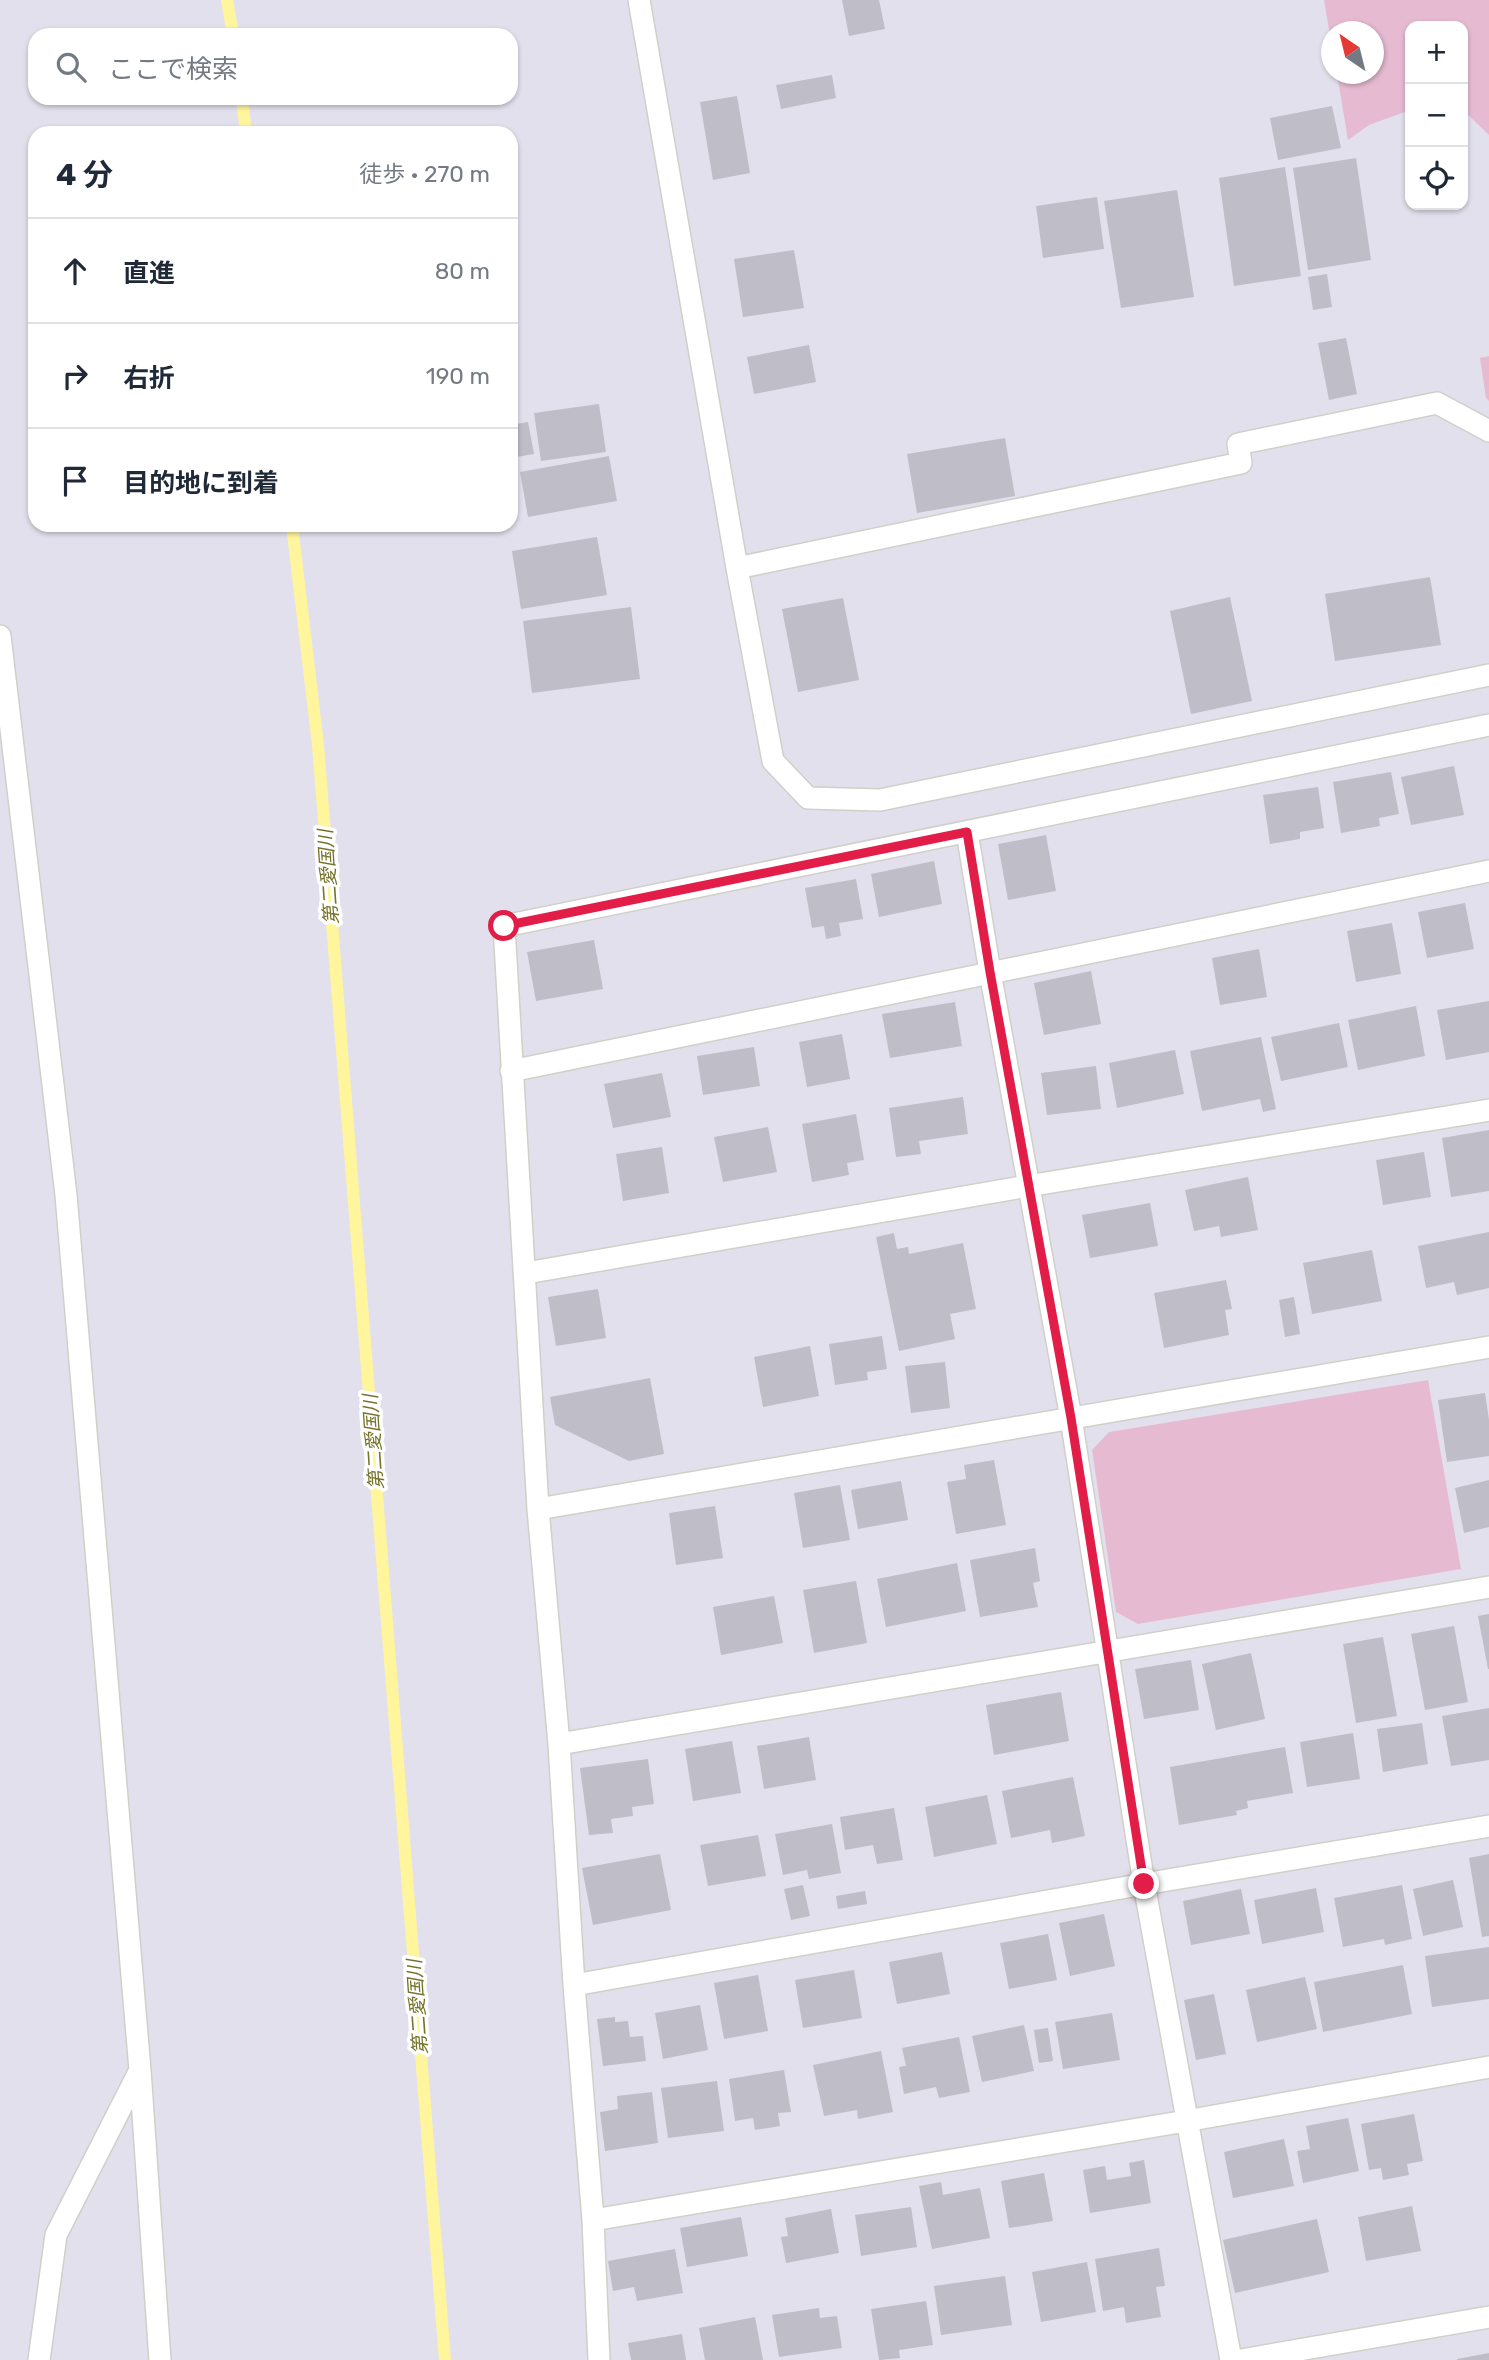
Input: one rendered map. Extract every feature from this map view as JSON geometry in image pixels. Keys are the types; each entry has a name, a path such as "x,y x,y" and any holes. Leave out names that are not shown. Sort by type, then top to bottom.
{"street":[{"path":"639,0 773,761 808,798 880,800 1489,675"},
{"path":"737,568 1241,463 1238,444 1437,403 1489,431"},
{"path":"0,636 65,1195 140,2070 160,2360"},
{"path":"599,2360 593,2220 574,1985 559,1744 538,1509 504,926 1489,725"},
{"path":"967,832 1071,1418 1144,1884 1231,2360"},
{"path":"512,1071 1489,871"},
{"path":"526,1273 1489,1110"},
{"path":"538,1509 1489,1347"},
{"path":"559,1744 1489,1587"},
{"path":"574,1985 1489,1826"},
{"path":"593,2220 1186,2121 1489,2067"},
{"path":"39,2360 57,2235 140,2070"},
{"path":"1241,2360 1489,2317"}],"shaded area":[{"path":"1324,0 1489,0 1489,135 1468,115 1468,21 1405,21 1405,112 1369,125 1348,140 1339,84 1384,84 1384,21 1328,21"},
{"path":"1489,356 1489,401 1486,398 1480,358"},
{"path":"1428,1380 1461,1569 1138,1624 1116,1612 1092,1450 1109,1432"}],"building":[{"path":"842,0 879,0 885,29 849,36"},
{"path":"832,75 836,98 781,109 776,85"},
{"path":"737,96 750,173 713,180 700,102"},
{"path":"1332,106 1341,148 1278,160 1270,118"},
{"path":"1356,158 1371,260 1308,270 1293,168"},
{"path":"1285,167 1301,276 1234,286 1219,178"},
{"path":"1177,190 1194,297 1121,308 1104,201"},
{"path":"1097,197 1104,249 1043,258 1036,206"},
{"path":"794,250 804,308 743,317 734,259"},
{"path":"1327,274 1332,307 1313,310 1308,277"},
{"path":"1346,338 1357,394 1329,400 1318,343"},
{"path":"809,345 816,382 754,394 747,357"},
{"path":"599,404 606,452 541,461 534,413"},
{"path":"528,422 534,454 518,457 518,424"},
{"path":"1005,438 1015,496 917,513 907,454"},
{"path":"609,456 617,501 528,517 520,472"},
{"path":"597,537 607,595 521,609 512,551"},
{"path":"1430,577 1441,645 1335,661 1325,594"},
{"path":"1230,597 1252,701 1191,714 1170,611"},
{"path":"843,598 859,680 798,692 782,609"},
{"path":"631,607 640,679 532,693 523,621"},
{"path":"1454,766 1464,815 1411,825 1401,777"},
{"path":"1391,772 1399,814 1379,818 1380,826 1341,833 1333,782"},
{"path":"1318,787 1324,828 1300,832 1300,839 1270,844 1263,795"},
{"path":"1046,835 1056,891 1008,900 998,844"},
{"path":"934,861 942,904 879,917 871,874"},
{"path":"856,879 863,919 839,923 841,936 826,939 824,926 812,928 805,888"},
{"path":"1465,903 1474,949 1427,958 1418,912"},
{"path":"1392,923 1401,974 1356,982 1347,931"},
{"path":"594,940 603,989 536,1001 527,952"},
{"path":"1259,949 1267,997 1220,1005 1212,958"},
{"path":"1091,971 1101,1024 1044,1035 1034,983"},
{"path":"1489,1001 1489,1052 1446,1060 1437,1010"},
{"path":"955,1002 962,1046 890,1058 882,1014"},
{"path":"1416,1006 1425,1056 1358,1070 1348,1020"},
{"path":"1339,1023 1348,1067 1281,1081 1271,1037"},
{"path":"842,1034 850,1079 807,1087 799,1042"},
{"path":"1261,1037 1276,1109 1263,1112 1260,1099 1202,1111 1190,1051"},
{"path":"754,1047 760,1086 703,1095 697,1056"},
{"path":"1175,1050 1184,1094 1117,1108 1109,1063"},
{"path":"1096,1066 1101,1109 1047,1115 1041,1073"},
{"path":"662,1073 671,1117 613,1128 604,1084"},
{"path":"963,1097 968,1134 919,1141 921,1154 896,1157 889,1108"},
{"path":"856,1114 864,1160 847,1163 849,1175 812,1182 802,1124"},
{"path":"768,1127 777,1172 723,1182 714,1137"},
{"path":"1489,1130 1489,1191 1451,1197 1442,1138"},
{"path":"662,1147 669,1193 623,1201 616,1154"},
{"path":"1424,1152 1431,1197 1383,1205 1376,1160"},
{"path":"1248,1177 1258,1230 1221,1237 1219,1226 1194,1231 1185,1190"},
{"path":"1150,1203 1158,1246 1090,1258 1082,1215"},
{"path":"1489,1232 1489,1288 1457,1295 1454,1282 1426,1288 1418,1246"},
{"path":"894,1233 897,1249 908,1247 909,1254 963,1243 976,1309 950,1314 955,1339 899,1351 876,1237"},
{"path":"1372,1250 1382,1301 1312,1314 1303,1263"},
{"path":"1226,1280 1232,1309 1225,1310 1229,1335 1164,1348 1154,1293"},
{"path":"598,1289 606,1338 556,1346 548,1297"},
{"path":"1294,1297 1300,1334 1285,1337 1279,1300"},
{"path":"882,1336 887,1369 867,1372 868,1380 835,1385 829,1344"},
{"path":"810,1346 819,1396 763,1407 754,1357"},
{"path":"945,1362 950,1408 911,1413 905,1366"},
{"path":"650,1378 664,1454 629,1461 555,1425 550,1397"},
{"path":"1485,1393 1489,1420 1489,1456 1447,1462 1438,1400"},
{"path":"994,1460 1006,1525 956,1534 947,1482 966,1479 964,1465"},
{"path":"1489,1480 1489,1527 1464,1533 1455,1488"},
{"path":"901,1481 908,1520 858,1529 851,1490"},
{"path":"840,1485 850,1540 803,1548 794,1493"},
{"path":"715,1506 723,1558 676,1565 669,1513"},
{"path":"1035,1548 1040,1581 1033,1583 1038,1607 980,1617 970,1560"},
{"path":"957,1563 966,1611 886,1627 877,1579"},
{"path":"856,1581 867,1643 814,1653 803,1590"},
{"path":"774,1596 783,1643 721,1655 713,1607"},
{"path":"1489,1614 1489,1669 1488,1669 1478,1616"},
{"path":"1454,1626 1468,1702 1425,1710 1411,1634"},
{"path":"1383,1637 1397,1716 1356,1723 1343,1644"},
{"path":"1251,1653 1265,1719 1216,1730 1202,1664"},
{"path":"1191,1660 1199,1710 1144,1719 1135,1669"},
{"path":"1061,1692 1069,1741 994,1755 986,1705"},
{"path":"1489,1708 1489,1760 1451,1766 1442,1716"},
{"path":"1422,1723 1428,1764 1383,1772 1377,1729"},
{"path":"1353,1733 1360,1779 1307,1787 1300,1742"},
{"path":"809,1737 816,1780 764,1789 757,1746"},
{"path":"732,1741 741,1793 693,1801 685,1749"},
{"path":"1285,1747 1293,1793 1247,1801 1248,1808 1236,1811 1237,1815 1179,1825 1170,1767"},
{"path":"648,1759 654,1804 632,1807 633,1816 611,1819 613,1833 589,1835 580,1768"},
{"path":"1073,1777 1085,1836 1052,1843 1050,1830 1011,1838 1002,1791"},
{"path":"987,1795 997,1844 934,1857 925,1807"},
{"path":"894,1808 903,1860 877,1864 873,1845 845,1850 840,1817"},
{"path":"832,1824 841,1873 809,1879 807,1870 783,1875 775,1834"},
{"path":"758,1835 766,1876 708,1886 700,1845"},
{"path":"660,1854 671,1910 593,1925 582,1868"},
{"path":"1489,1854 1489,1936 1482,1937 1469,1858"},
{"path":"1453,1880 1463,1927 1423,1936 1413,1889"},
{"path":"803,1885 810,1916 791,1920 784,1889"},
{"path":"1402,1885 1412,1939 1385,1945 1384,1939 1343,1947 1334,1898"},
{"path":"1316,1888 1324,1932 1262,1944 1254,1900"},
{"path":"1241,1889 1250,1934 1191,1945 1183,1901"},
{"path":"865,1891 867,1904 838,1909 836,1896"},
{"path":"1104,1914 1115,1966 1070,1976 1059,1923"},
{"path":"1048,1934 1057,1980 1009,1989 1000,1943"},
{"path":"1489,1947 1489,1999 1432,2007 1425,1956"},
{"path":"942,1952 950,1994 897,2004 889,1962"},
{"path":"1403,1965 1412,2014 1323,2032 1314,1982"},
{"path":"854,1970 862,2018 803,2028 795,1980"},
{"path":"758,1975 768,2031 724,2039 714,1983"},
{"path":"1305,1977 1317,2029 1257,2042 1246,1990"},
{"path":"1214,1994 1226,2054 1196,2060 1184,2000"},
{"path":"700,2005 708,2050 663,2059 655,2013"},
{"path":"1112,2013 1120,2060 1063,2069 1055,2022"},
{"path":"615,2017 615,2022 628,2021 630,2037 643,2036 646,2061 603,2066 597,2019"},
{"path":"1024,2025 1034,2071 982,2082 972,2036"},
{"path":"1048,2028 1053,2061 1039,2063 1034,2030"},
{"path":"959,2037 970,2092 939,2098 936,2087 904,2094 899,2067 906,2066 902,2048"},
{"path":"881,2051 893,2112 858,2119 857,2110 824,2116 813,2065"},
{"path":"784,2070 791,2112 778,2113 780,2126 755,2130 753,2118 735,2121 729,2079"},
{"path":"717,2081 724,2131 668,2138 661,2088"},
{"path":"652,2092 658,2143 605,2151 600,2112 618,2109 617,2096"},
{"path":"1414,2114 1423,2161 1407,2164 1409,2175 1383,2180 1381,2168 1369,2170 1361,2124"},
{"path":"1348,2118 1359,2171 1303,2183 1297,2151 1310,2149 1306,2126"},
{"path":"1284,2139 1294,2186 1233,2198 1224,2152"},
{"path":"1144,2160 1151,2203 1090,2213 1083,2170 1105,2166 1107,2180 1131,2176 1129,2163"},
{"path":"1044,2173 1053,2221 1009,2228 1001,2181"},
{"path":"941,2182 943,2195 980,2188 990,2238 932,2249 919,2186"},
{"path":"1412,2206 1421,2251 1366,2261 1358,2217"},
{"path":"911,2207 917,2247 861,2256 855,2215"},
{"path":"831,2209 839,2253 786,2263 781,2237 788,2236 785,2218"},
{"path":"741,2217 748,2256 687,2267 680,2228"},
{"path":"1317,2219 1329,2272 1235,2293 1223,2240"},
{"path":"1159,2248 1165,2286 1156,2287 1161,2317 1126,2323 1124,2307 1103,2311 1095,2259"},
{"path":"675,2249 683,2293 637,2301 634,2287 613,2291 608,2261"},
{"path":"1087,2262 1096,2312 1041,2322 1032,2272"},
{"path":"1005,2276 1012,2325 941,2335 934,2286"},
{"path":"926,2301 933,2345 899,2350 900,2358 879,2360 871,2309"},
{"path":"819,2308 820,2318 837,2316 842,2348 779,2357 772,2315"},
{"path":"755,2317 763,2360 705,2360 699,2328"},
{"path":"682,2334 686,2360 631,2360 628,2343"},
{"path":"1489,2353 1489,2360 1457,2360 1457,2359"}],"waterway":[{"name":"第二愛国川","path":"227,0 232,28"},
{"name":"第二愛国川","path":"243,105 245,126"},
{"name":"第二愛国川","path":"293,532 318,745 445,2360"}],"route":[{"path":"504,926 967,832 1071,1418 1144,1884"}]}
